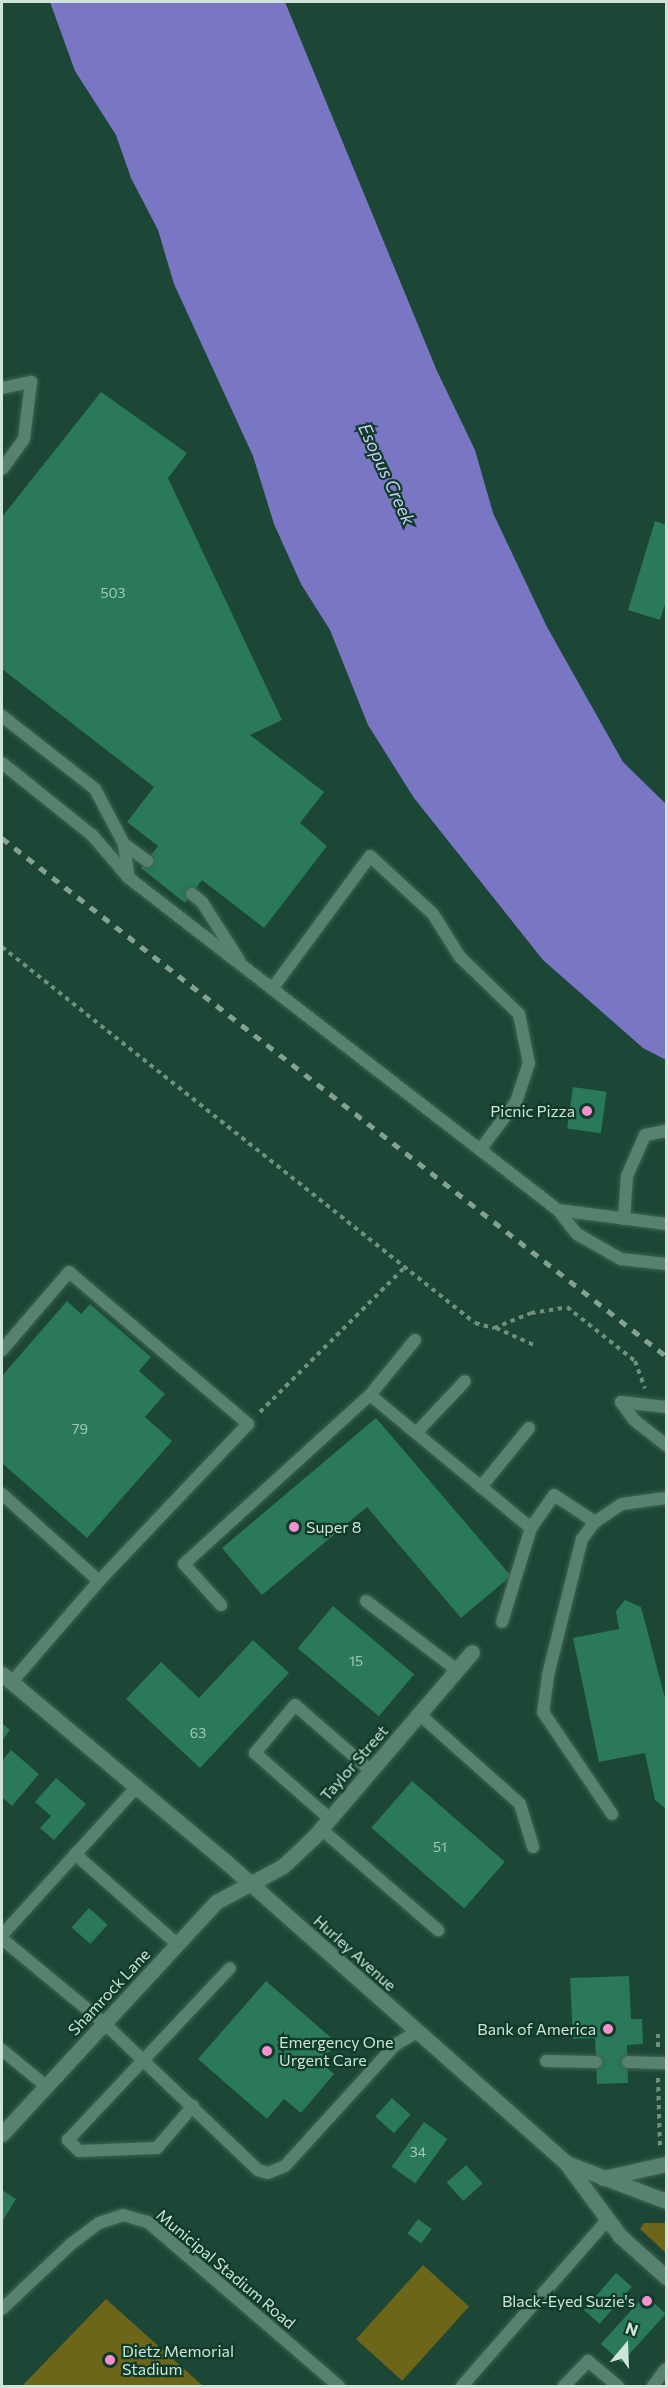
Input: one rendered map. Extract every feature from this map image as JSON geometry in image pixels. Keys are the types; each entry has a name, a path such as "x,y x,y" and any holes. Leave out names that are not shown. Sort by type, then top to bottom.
{"street":[{"name":"Taylor Street","path":"250,1884 283,1866 325,1824 472,1652"},
{"name":"Hurley Avenue","path":"6,1679 250,1884 566,2163 608,2219 666,2277"},
{"name":"Shamrock Lane","path":"2,2134 216,1902 250,1884"},
{"path":"566,2163 666,2201"},
{"path":"603,2178 666,2164"}],"lane":[{"path":"2,388 32,382 24,439 2,469"},
{"path":"2,716 95,789 124,844 129,878"},
{"path":"2,763 92,835 129,878 558,1210 594,1246 621,1259 666,1264"},
{"path":"124,844 147,861"},
{"path":"272,989 370,856 433,914 460,957 519,1014 529,1063 516,1102 480,1150"},
{"path":"192,894 202,902 245,968"},
{"path":"624,1219 627,1176 645,1135 666,1131"},
{"path":"558,1210 666,1224"},
{"path":"2,1350 69,1272 248,1424 6,1679"},
{"path":"221,1605 184,1564 370,1395 415,1340"},
{"path":"416,1433 465,1381"},
{"path":"370,1395 531,1528"},
{"path":"666,1407 621,1402 634,1420 666,1445"},
{"path":"481,1487 529,1428"},
{"path":"2,1494 99,1581"},
{"path":"502,1622 531,1528 554,1495 595,1522"},
{"path":"612,1814 543,1712 548,1675 582,1539 595,1522 622,1504 666,1498"},
{"path":"366,1601 457,1670"},
{"path":"371,1771 295,1705 255,1753 325,1824 438,1930"},
{"path":"419,1714 520,1804 533,1847"},
{"path":"135,1789 2,1937 104,2023 258,2169 278,2172 395,2045 417,2032"},
{"path":"75,1854 177,1944"},
{"path":"193,2106 157,2148 80,2151 68,2140 145,2061 230,1968"},
{"path":"2,2050 46,2086"},
{"path":"546,2061 596,2062"},
{"path":"628,2062 662,2063"},
{"name":"Municipal Stadium Road","path":"2,2309 71,2244 99,2223 123,2215 148,2222 339,2386"},
{"path":"462,2386 608,2219"},
{"path":"564,2386 588,2361 618,2386"},
{"path":"653,2386 666,2368"}],"path":[{"path":"2,947 475,1323 494,1328 536,1346"},
{"path":"248,1424 406,1266"},
{"path":"494,1328 531,1313 567,1307 635,1361 646,1394"},
{"path":"658,2034 662,2063 660,2146"}],"shaded area":[{"path":"644,2223 666,2223 666,2253 640,2229"},
{"path":"423,2265 469,2306 402,2381 356,2339"},
{"name":"Dietz Memorial Stadium","path":"106,2299 203,2386 22,2386"}],"water":[{"name":"Esopus Creek","path":"50,2 285,2 437,371 475,450 493,513 547,627 623,762 666,804 666,1060 643,1048 543,960 414,798 368,725 330,630 301,584 274,524 253,456 174,284 158,230 131,178 116,135 75,71"}],"building":[{"path":"101,392 187,453 168,478 282,720 250,735 324,792 300,823 327,846 264,928 202,880 185,903 141,868 158,846 127,822 154,787 2,669 2,517"},
{"path":"655,521 666,525 666,601 660,620 628,610"},
{"name":"Picnic Pizza","path":"573,1087 607,1092 601,1133 567,1129"},
{"path":"67,1301 81,1314 90,1304 151,1357 139,1371 165,1394 145,1417 172,1441 87,1538 2,1463 2,1376"},
{"name":"Super 8","path":"376,1418 511,1576 461,1618 367,1507 262,1595 222,1548"},
{"path":"625,1600 641,1607 666,1702 666,1809 655,1800 645,1753 599,1762 573,1638 619,1629 616,1611"},
{"path":"333,1606 414,1674 379,1716 298,1648"},
{"path":"253,1640 289,1673 200,1768 126,1699 161,1662 199,1698"},
{"path":"2,1723 10,1730 2,1741"},
{"path":"11,1750 39,1774 12,1806 2,1797 2,1761"},
{"path":"56,1778 86,1804 54,1840 40,1828 51,1816 35,1802"},
{"path":"412,1781 505,1862 464,1908 371,1828"},
{"path":"89,1908 108,1925 90,1944 72,1927"},
{"name":"Bank of America","path":"629,1976 631,2019 642,2019 643,2044 627,2045 628,2083 597,2084 595,2038 573,2039 570,1978"},
{"name":"Emergency One Urgent Care","path":"266,1981 337,2043 320,2062 334,2074 301,2113 284,2099 267,2119 198,2059"},
{"path":"392,2098 411,2115 394,2133 375,2117"},
{"path":"424,2122 447,2139 415,2184 392,2166"},
{"path":"466,2165 483,2184 463,2201 447,2182"},
{"path":"2,2190 16,2199 2,2222"},
{"path":"418,2219 432,2229 421,2244 407,2234"},
{"path":"616,2273 632,2287 600,2324 584,2310"},
{"path":"645,2295 666,2314 622,2363 601,2344"}],"railway":[{"path":"2,838 666,1356"}],"place":[{"name":"Picnic Pizza","path":"587,1111"},
{"name":"Super 8","path":"294,1527"},
{"name":"Bank of America","path":"608,2029"},
{"name":"Emergency One Urgent Care","path":"267,2051"},
{"name":"Black-Eyed Suzie's","path":"647,2301"},
{"name":"Dietz Memorial Stadium","path":"110,2360"}]}
